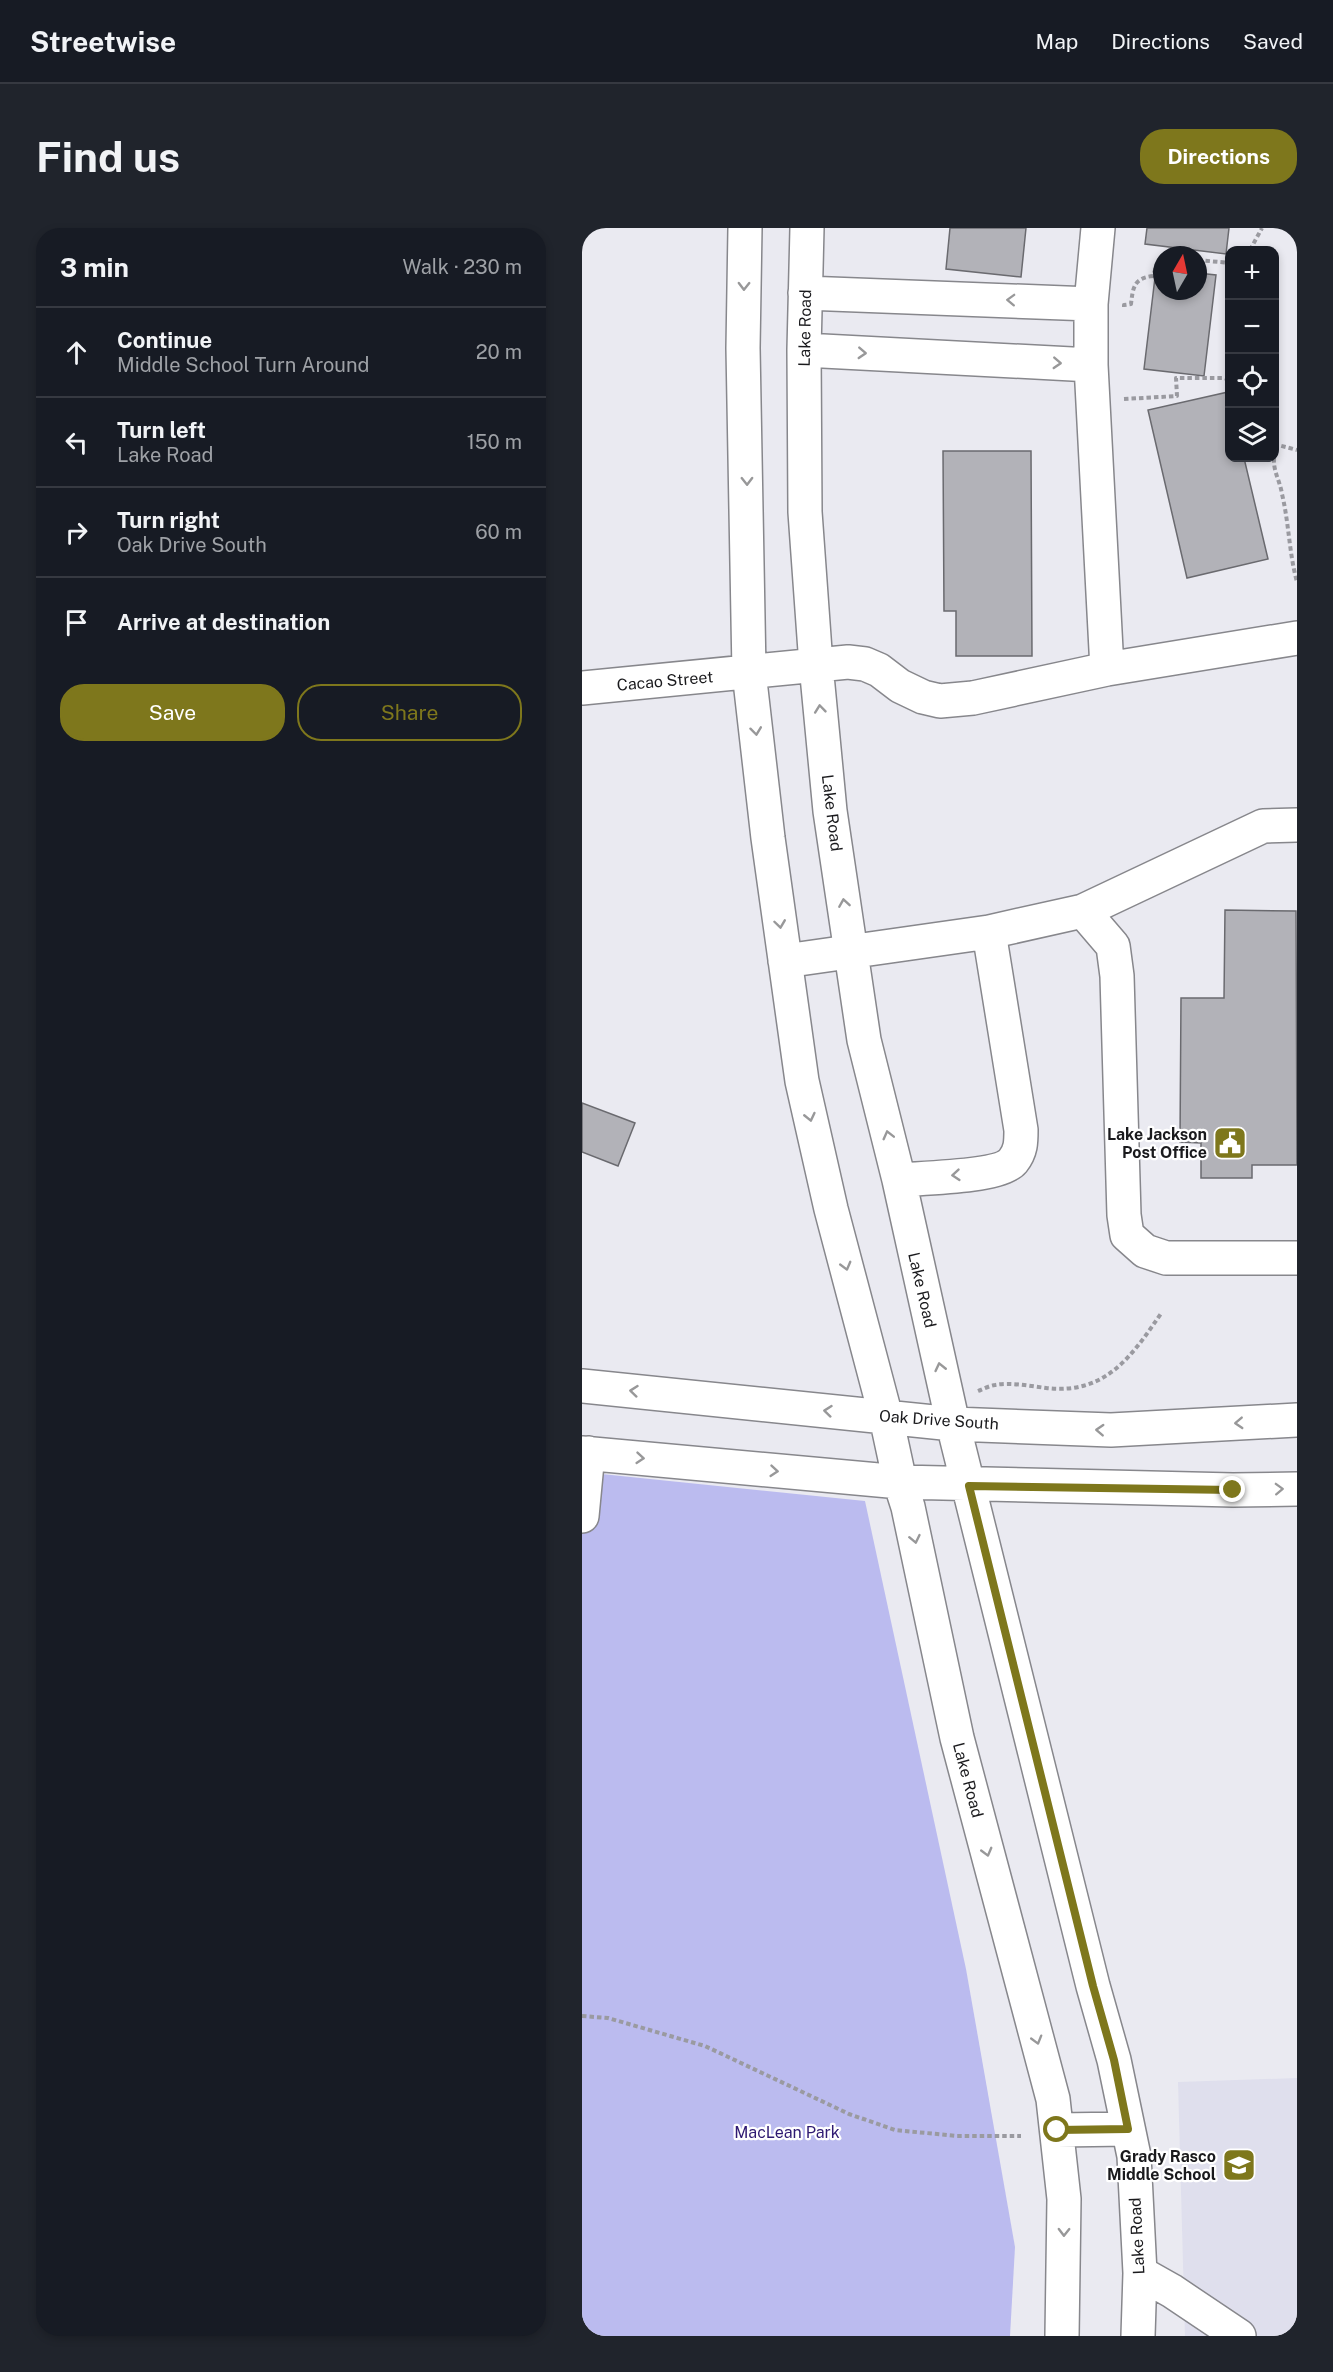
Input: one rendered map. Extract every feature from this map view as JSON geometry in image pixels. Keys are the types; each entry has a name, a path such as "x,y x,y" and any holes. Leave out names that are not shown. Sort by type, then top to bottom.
{"street":[{"name":"Lake Road","path":"745,228 743,348 749,672 802,1081 831,1209 908,1507 957,1738 1053,2099 1064,2199 1062,2336"},
{"name":"Lake Road","path":"807,228 804,350 805,512 830,811 864,1040 899,1180 917,1272 953,1424 1093,1986 1114,2060 1134,2156 1140,2273 1138,2336"},
{"path":"1098,228 1091,304 1091,365 1107,669"},
{"path":"805,293 1091,304"},
{"path":"804,350 1091,365"},
{"name":"Cacao Street","path":"582,688 848,662 865,664 879,670 900,686 923,698 940,701 973,698 1107,669 1297,638"},
{"path":"785,962 989,932 1083,911 1263,826 1297,825"},
{"path":"1083,911 1113,946 1117,976 1124,1215 1127,1235 1145,1251 1166,1258 1297,1258"},
{"path":"899,1180 986,1173 1012,1163 1021,1147 1022,1130 989,932"},
{"name":"Oak Drive South","path":"582,1386 953,1424 1111,1430 1297,1420"},
{"path":"582,1516 585,1453 900,1482 969,1486 1297,1489"},
{"path":"1057,2130 1128,2129"},
{"path":"1140,2273 1172,2291 1239,2336"}],"path":[{"path":"1252,246 1262,228"},
{"path":"1207,261 1225,263"},
{"path":"1124,314 1124,305 1131,304 1133,289 1137,282 1143,277 1153,276"},
{"path":"1093,401 1177,396 1176,378 1225,378"},
{"path":"1279,446 1297,450"},
{"path":"1274,462 1282,493 1290,555 1297,582"},
{"path":"969,1394 996,1384 1061,1390 1090,1384 1109,1375 1132,1355 1162,1312"},
{"path":"582,2016 608,2018 705,2046 849,2114 895,2130 957,2136 1021,2136"}],"shaded area":[{"name":"Grady Rasco Middle School","path":"1297,2078 1297,2336 1185,2336 1178,2082"}],"green space":[{"name":"MacLean Park","path":"582,1472 865,1501 966,1969 1015,2247 1010,2336 582,2336"}],"building":[{"path":"950,228 1026,228 1021,277 946,269"},
{"path":"1147,228 1229,228 1225,254 1207,252 1207,246 1145,244"},
{"path":"1207,274 1216,275 1204,376 1144,369 1153,294 1153,300 1207,300"},
{"path":"1225,393 1225,462 1245,462 1268,559 1187,578 1148,410"},
{"path":"943,451 1031,451 1032,656 956,656 956,611 944,611"},
{"path":"1225,910 1296,911 1297,1165 1252,1165 1252,1178 1201,1178 1201,1143 1180,1142 1181,998 1224,998"},
{"path":"582,1103 635,1123 618,1166 582,1152"}],"place":[{"name":"Lake Jackson Post Office","path":"1230,1143"},
{"name":"Grady Rasco Middle School","path":"1239,2165"}],"route":[{"path":"1057,2130 1128,2129 1114,2060 1093,1986 969,1486 1233,1490"}]}
